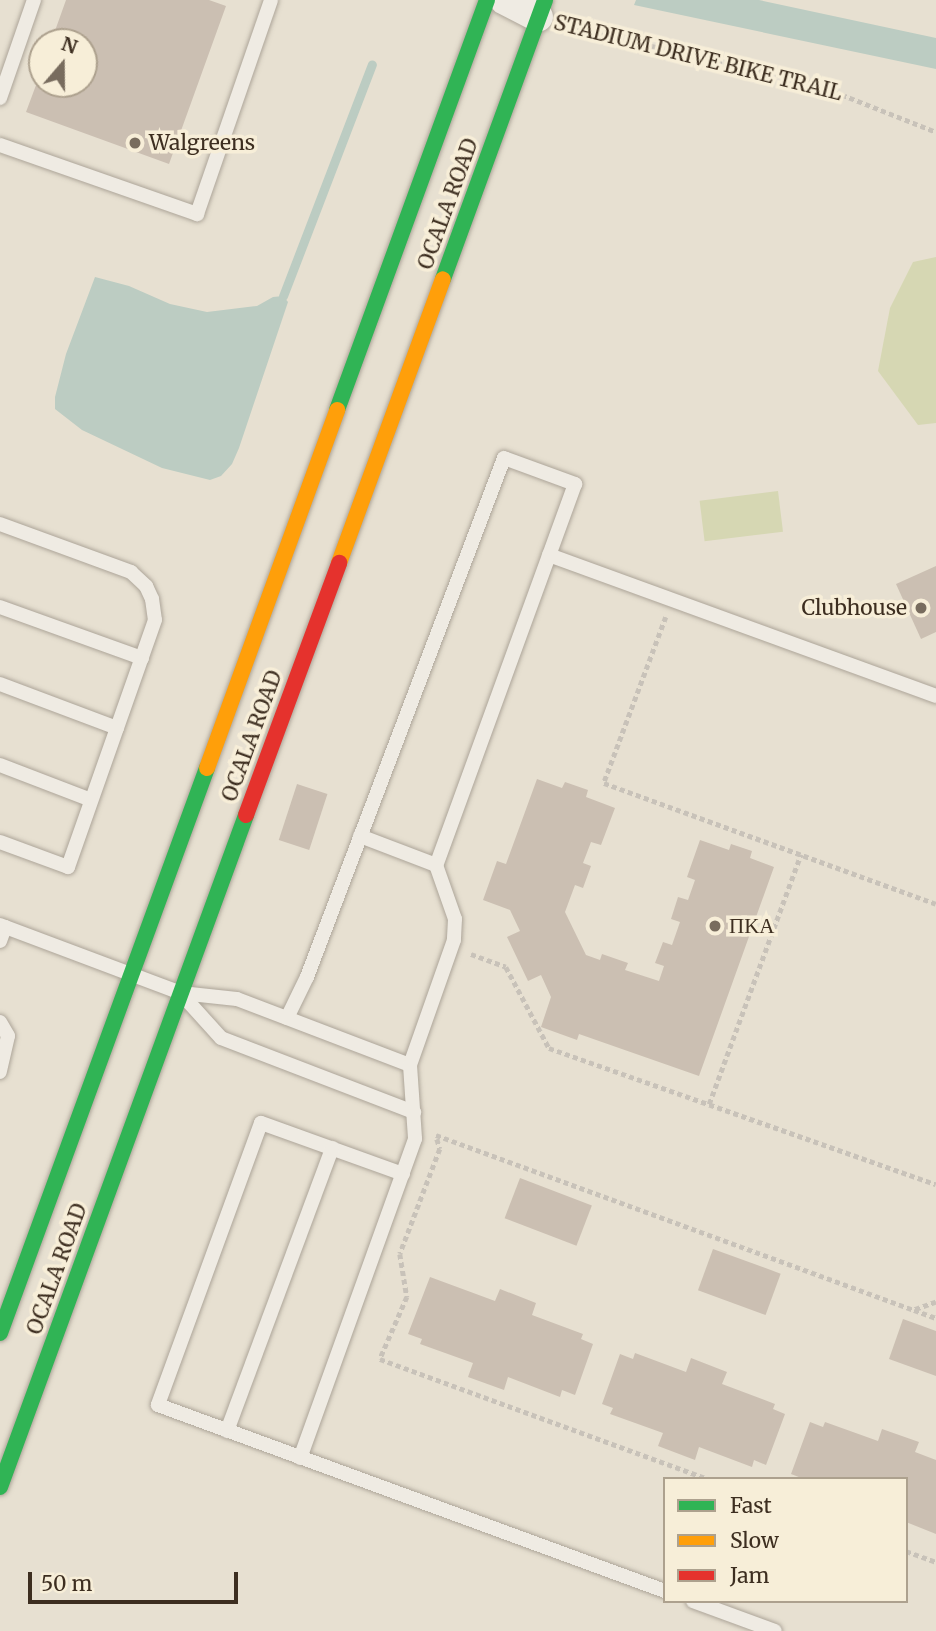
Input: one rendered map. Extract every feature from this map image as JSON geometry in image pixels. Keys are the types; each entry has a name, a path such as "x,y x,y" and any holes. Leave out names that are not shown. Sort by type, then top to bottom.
{"main road":[{"name":"OCALA ROAD","path":"1,1330 487,0"},
{"name":"OCALA ROAD","path":"0,1487 541,9"}],"street":[{"path":"505,0 541,9"}],"lane":[{"path":"0,98 34,0"},
{"path":"0,145 197,214 271,0"},
{"path":"286,1018 307,977 504,458 575,484 436,865 455,919 454,940 410,1065 415,1139 300,1458"},
{"path":"0,524 131,572 146,586 155,620 68,867 0,842"},
{"path":"549,555 936,696"},
{"path":"0,607 142,658"},
{"path":"0,684 117,728"},
{"path":"0,765 91,800"},
{"path":"360,836 436,865"},
{"path":"2,931 181,993 237,999 410,1065"},
{"path":"181,993 221,1038 414,1112"},
{"path":"0,1022 8,1037 0,1072"},
{"path":"402,1174 261,1123 158,1405 663,1590"},
{"path":"227,1431 331,1148"},
{"path":"705,1603 731,1608 775,1631"}],"path":[{"name":"STADIUM DRIVE BIKE TRAIL","path":"541,9 575,30 810,82 936,132"},
{"path":"672,600 604,783 936,904"},
{"path":"709,1104 801,854"},
{"path":"470,954 506,967 549,1048 936,1184"},
{"path":"703,1477 380,1359 407,1297 400,1254 440,1149 436,1135 936,1318"},
{"path":"914,1310 936,1302"},
{"path":"908,1552 936,1562"}],"green space":[{"path":"936,257 936,423 918,425 878,371 890,308 913,262"},
{"path":"778,491 783,532 705,541 700,501"}],"shaded area":[{"path":"636,0 759,0 936,38 936,69 634,5"},
{"path":"95,277 129,286 170,304 207,312 257,306 273,297 283,296 288,302 239,448 232,464 221,476 210,480 162,468 82,430 55,409 55,397 66,354"}],"building":[{"path":"66,0 209,0 226,6 169,164 26,112 31,98 98,98 98,28 56,28"},
{"name":"Clubhouse","path":"936,566 936,632 921,639 896,584"},
{"name":"ΠΚΑ","path":"537,779 562,788 565,782 588,790 586,797 615,808 601,845 591,842 583,863 591,866 583,888 575,885 565,912 586,955 600,960 602,954 628,963 625,970 659,981 664,966 655,963 663,942 672,945 680,922 671,919 678,897 688,900 695,880 687,877 700,840 729,850 731,844 752,851 750,858 774,867 699,1076 579,1034 577,1040 541,1027 551,997 541,975 528,981 507,937 520,931 510,910 483,900 497,861 506,864"},
{"path":"297,784 327,794 309,850 279,840"},
{"path":"520,1178 592,1206 576,1246 505,1218"},
{"path":"713,1249 781,1274 766,1315 698,1290"},
{"path":"430,1277 495,1301 500,1289 536,1303 532,1315 583,1334 581,1339 593,1344 575,1395 562,1390 560,1397 508,1377 504,1390 468,1377 473,1363 420,1344 422,1339 408,1334"},
{"path":"903,1319 936,1331 936,1376 889,1359"},
{"path":"635,1353 686,1372 691,1358 727,1372 722,1384 775,1404 773,1409 785,1414 766,1465 754,1460 752,1467 699,1447 695,1460 658,1446 663,1433 610,1414 613,1408 602,1404 620,1354 633,1359"},
{"path":"810,1422 823,1427 825,1422 878,1441 882,1429 919,1442 915,1452 936,1460 936,1534 908,1523 908,1477 799,1477 791,1474"}],"waterway":[{"path":"283,296 372,64"}],"traffic: fast":[{"path":"337,410 487,0"},
{"path":"443,279 545,0"},
{"path":"0,1333 207,768"},
{"path":"0,1487 246,815"}],"traffic: slow":[{"path":"339,563 443,279"},
{"path":"207,768 337,410"}],"traffic: jam":[{"path":"246,815 339,563"}],"place":[{"name":"Walgreens","path":"135,143"},
{"name":"Clubhouse","path":"921,608"},
{"name":"ΠΚΑ","path":"715,926"}]}
